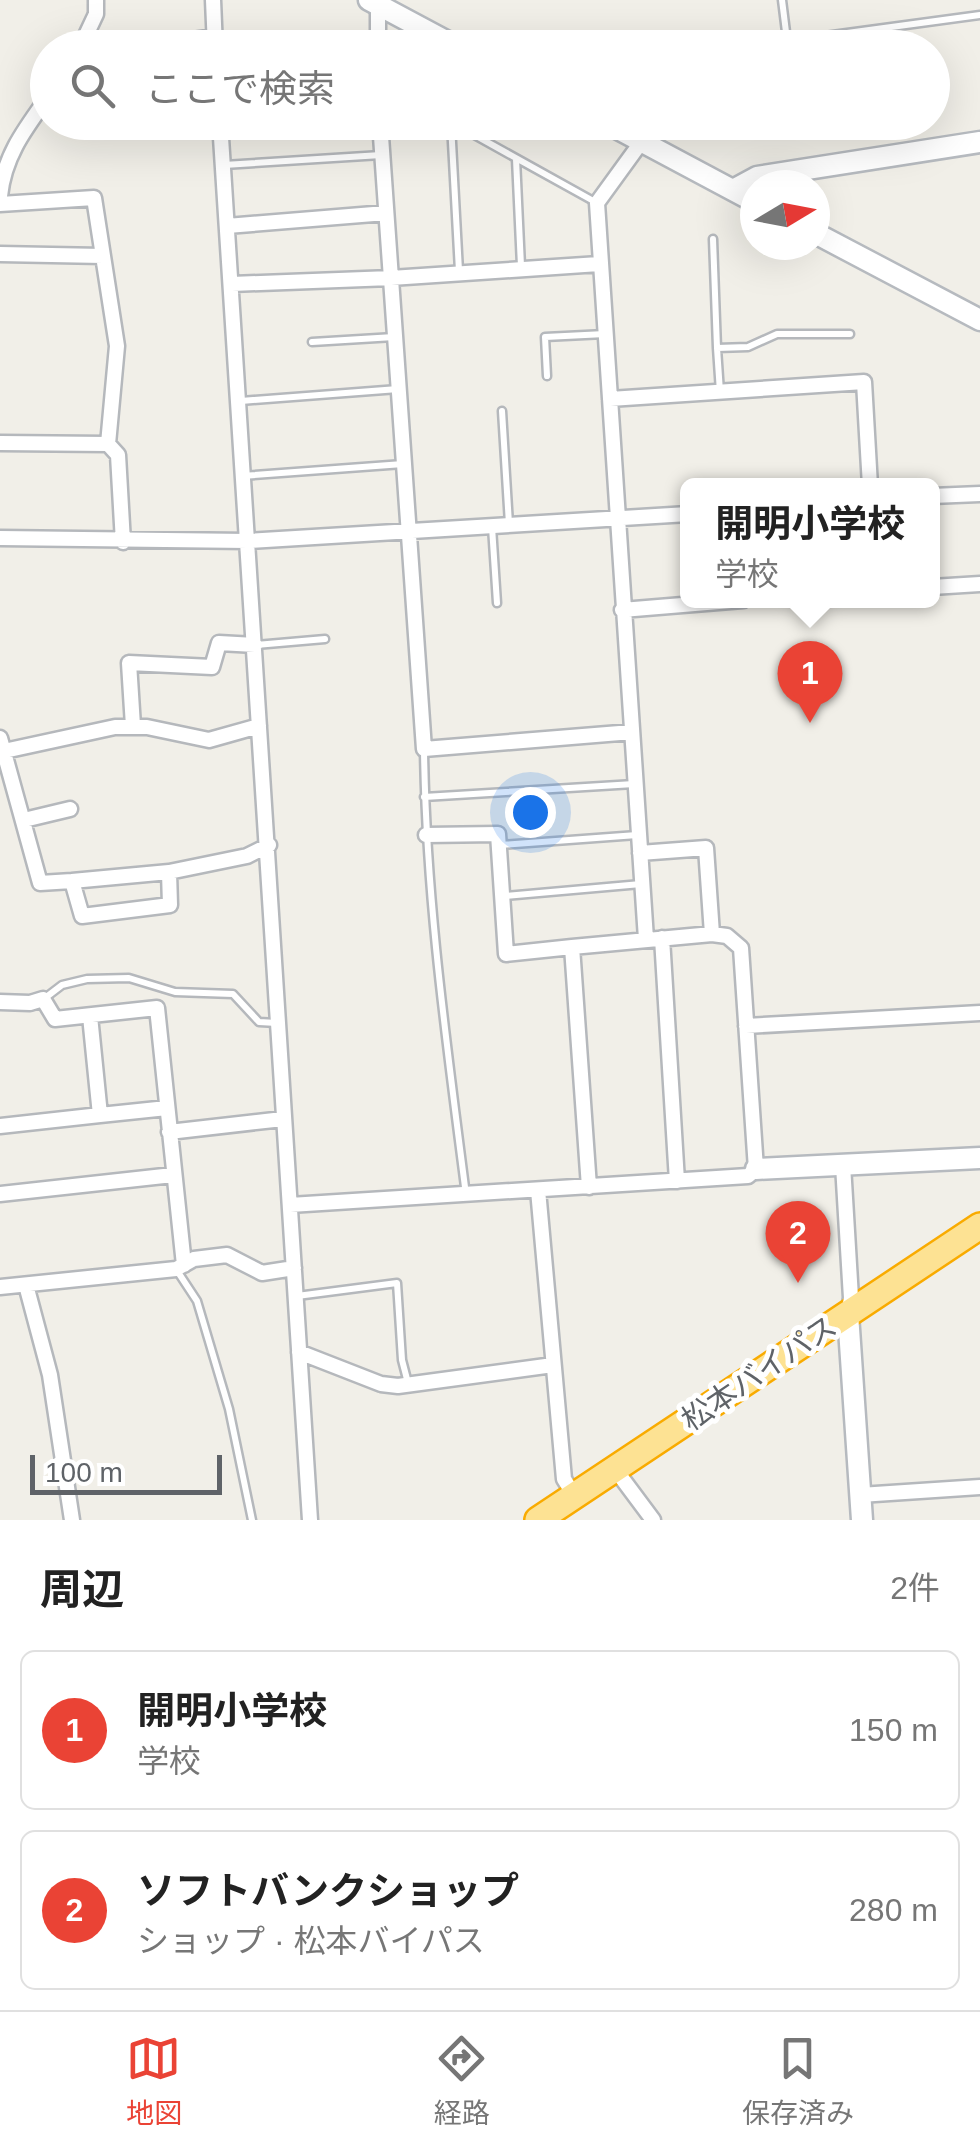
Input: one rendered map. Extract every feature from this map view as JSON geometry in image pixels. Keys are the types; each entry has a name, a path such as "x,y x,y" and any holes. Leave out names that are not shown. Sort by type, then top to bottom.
{"highway":[{"name":"松本バイパス","path":"556,1511 980,1226"}],"street":[{"path":"88,30 96,14 96,0"},
{"path":"213,0 214,30"},
{"path":"375,2 377,30"},
{"path":"375,2 426,30"},
{"path":"30,122 14,144 1,176 0,200 94,198 117,346 108,444"},
{"path":"221,140 310,1520"},
{"path":"381,140 424,749 632,732"},
{"path":"646,938 597,203 642,141 740,193"},
{"path":"734,190 756,177 980,142"},
{"path":"228,226 386,213"},
{"path":"830,241 980,320"},
{"path":"0,254 103,256"},
{"path":"232,284 599,264"},
{"path":"610,399 864,382 870,478"},
{"path":"0,443 108,444 118,455 122,542"},
{"path":"940,496 980,494"},
{"path":"0,538 248,541 680,515"},
{"path":"940,586 980,584"},
{"path":"622,610 680,605"},
{"path":"133,726 128,664 212,667 219,643 254,645"},
{"path":"259,726 209,740 133,726 1,747 40,883 169,872 247,856 269,844"},
{"path":"24,820 70,810"},
{"path":"426,835 498,834 506,954 712,934 726,936 741,948 756,1168"},
{"path":"640,853 706,848 712,934"},
{"path":"72,880 82,916 170,906 169,872"},
{"path":"662,938 677,1181"},
{"path":"572,948 588,1187"},
{"path":"0,1002 30,1003 44,999 56,1019 157,1008 180,1267"},
{"path":"746,1026 980,1012"},
{"path":"90,1016 100,1116"},
{"path":"0,1126 167,1108"},
{"path":"169,1132 283,1119"},
{"path":"290,1206 748,1176 756,1168 980,1158"},
{"path":"843,1165 862,1520"},
{"path":"0,1194 173,1175"},
{"path":"538,1190 564,1479 556,1511"},
{"path":"0,1287 180,1267 194,1259 226,1256 262,1273 294,1268"},
{"path":"26,1285 50,1376 72,1520"},
{"path":"299,1352 381,1384 409,1385 553,1365"},
{"path":"615,1468 653,1520"},
{"path":"860,1495 980,1487"}],"lane":[{"path":"782,0 786,30"},
{"path":"881,30 980,15"},
{"path":"452,140 459,274"},
{"path":"484,140 597,203"},
{"path":"223,165 382,156"},
{"path":"516,158 522,269"},
{"path":"713,239 720,392"},
{"path":"547,376 545,337 604,334"},
{"path":"717,348 748,346 778,334 850,334"},
{"path":"312,342 395,336"},
{"path":"238,402 399,389"},
{"path":"502,411 509,524"},
{"path":"242,476 404,464"},
{"path":"492,526 497,603"},
{"path":"254,645 325,639"},
{"path":"424,749 426,835 440,1003 466,1195"},
{"path":"424,796 635,784"},
{"path":"498,845 638,835"},
{"path":"502,896 642,884"},
{"path":"44,999 62,985 77,980 129,978 175,992 233,994 260,1022 278,1023"},
{"path":"180,1267 197,1301 229,1409 252,1520"},
{"path":"296,1296 397,1282 402,1360 409,1385"}],"place":[{"name":"開明小学校","path":"810,723"},
{"name":"ソフトバンクショップ","path":"798,1283"}]}
